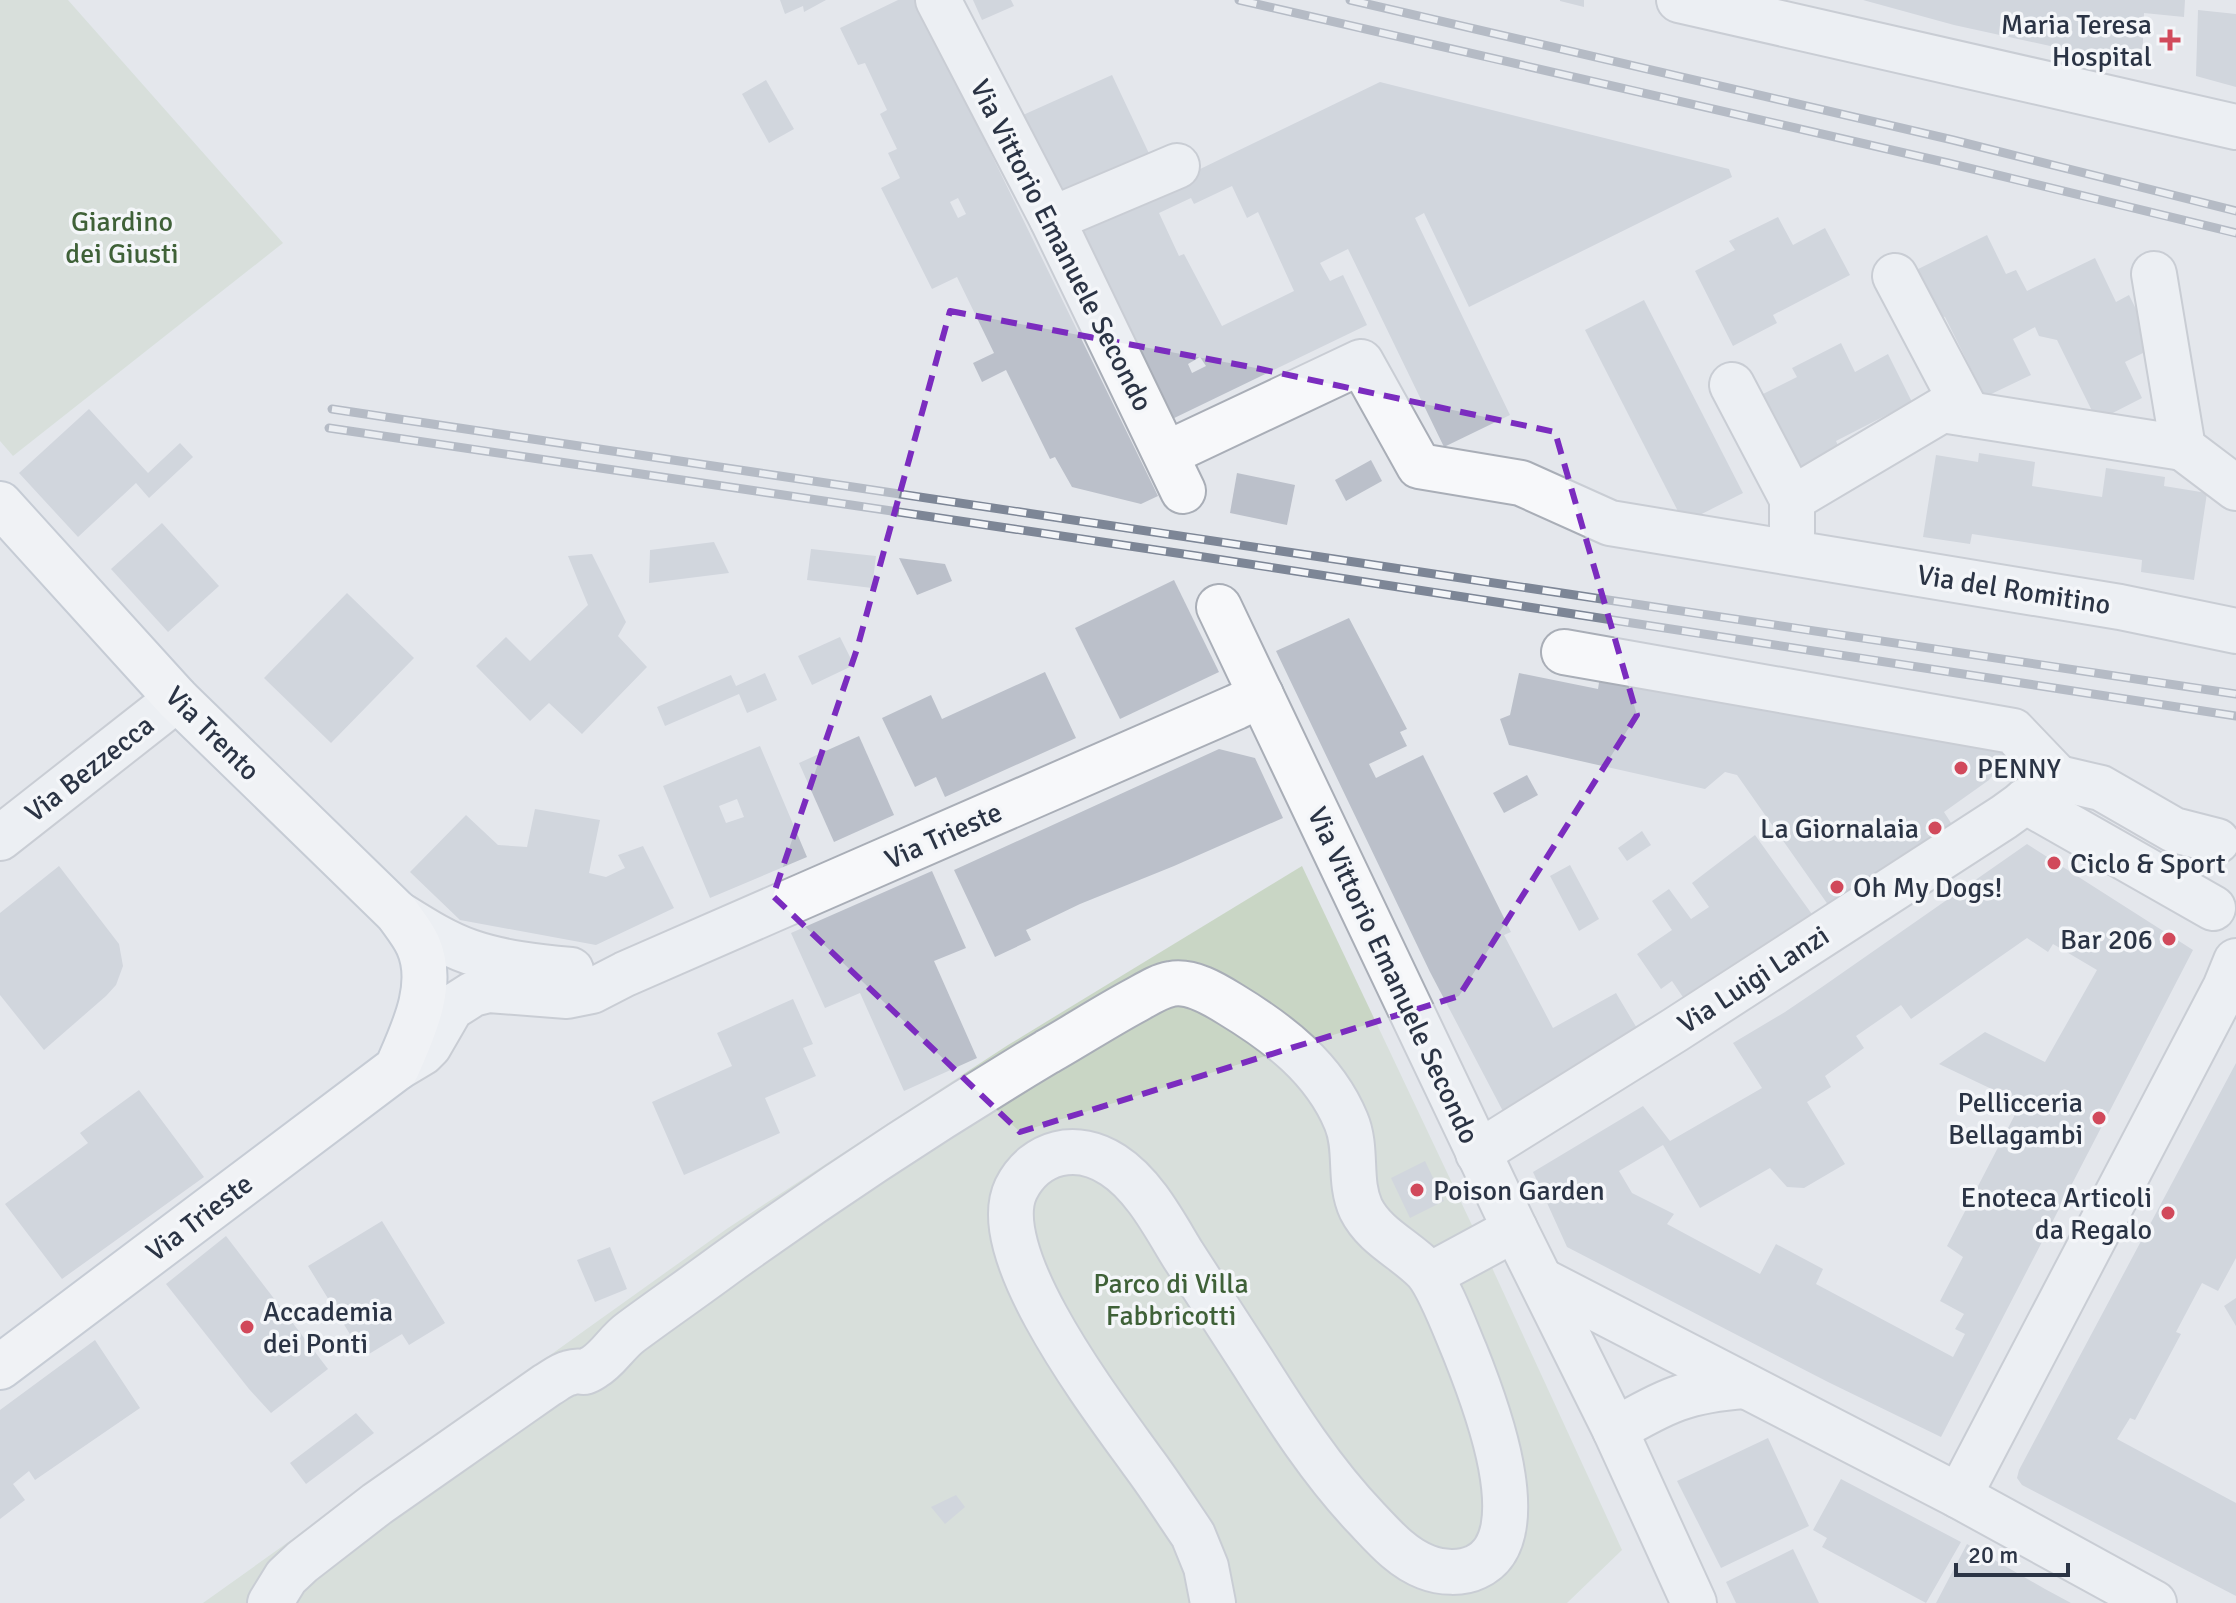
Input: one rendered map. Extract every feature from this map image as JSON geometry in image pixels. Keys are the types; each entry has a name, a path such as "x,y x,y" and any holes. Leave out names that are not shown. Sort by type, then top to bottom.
{"main road":[{"name":"Via Trento","path":"0,504 177,699 397,913 417,942 424,961 421,1003 397,1068"},
{"name":"Via Trieste","path":"0,1367 397,1068"}],"street":[{"name":"Via Vittorio Emanuele Secondo","path":"938,0 1052,219 1175,473"},
{"path":"1679,0 2236,127"},
{"path":"1052,219 1177,166"},
{"path":"2154,274 2183,448"},
{"path":"1895,276 1968,414"},
{"name":"Via del Romitino","path":"1175,473 1361,362 1419,466 1521,483 1610,523 2120,607 2236,631"},
{"path":"1732,385 1792,499 1792,552"},
{"path":"1792,499 1942,410 2183,448 2236,488"},
{"name":"Via Vittorio Emanuele Secondo","path":"1219,607 1478,1153 1590,1377 1694,1603"},
{"path":"1564,652 2013,731 2041,790 2225,916"},
{"name":"Via Trieste","path":"397,1068 422,1053 451,1008 473,994 489,990 567,996 592,991 1261,695"},
{"name":"Via Bezzecca","path":"0,838 177,699"},
{"path":"2041,790 2101,788 2174,830 2230,832"},
{"name":"Via Luigi Lanzi","path":"1478,1153 1675,1030 2041,790"},
{"path":"2225,916 2203,888 2202,873 2208,852 2230,832"},
{"name":"Via Trieste","path":"397,913 436,937 503,961 625,974"},
{"path":"1959,1496 2232,976"},
{"path":"270,1603 286,1577 302,1562 377,1504 547,1385 569,1373 594,1368 624,1336 830,1190 1011,1074 1124,1006 1171,983 1190,985 1217,996 1278,1035 1308,1064 1334,1098 1351,1135 1353,1181 1362,1209 1385,1238 1430,1275 1481,1394 1496,1440 1504,1483 1504,1519 1499,1540 1493,1553 1478,1567 1458,1572 1429,1568 1406,1555 1348,1500 1299,1434 1158,1214 1128,1177 1099,1157 1075,1151 1059,1152 1043,1158 1020,1181 1011,1201 1011,1231 1017,1252 1036,1298 1087,1383 1193,1535 1206,1567 1213,1603"},
{"path":"1430,1275 1515,1229"},
{"path":"1541,1280 1959,1496 2154,1603"},
{"path":"1590,1377 1609,1359 1626,1351 1668,1347"},
{"path":"1615,1430 1657,1405 1689,1393 1745,1386"}],"highlighted area":[{"path":"950,311 1251,367 1555,432 1637,715 1459,996 1020,1132 773,896 857,649"}],"green space":[{"name":"Giardino dei Giusti","path":"0,0 68,0 283,243 13,456 0,441"},
{"name":"Parco di Villa Fabbricotti","path":"1302,866 1622,1550 1567,1603 203,1603 728,1228 1008,1045"}],"building":[{"path":"780,0 826,0 804,12 803,6 785,14"},
{"path":"898,0 916,0 1158,496 1141,504 1072,487 1055,457 1050,459 1006,370 982,382 973,363 994,353 957,277 932,289 881,188 900,178 888,153 897,149 880,114 887,110 865,63 858,65 840,28","holes":["958,198 966,214 958,218 950,202"]},
{"path":"973,0 1011,0 1014,6 982,20"},
{"path":"1584,0 1584,7 1560,1"},
{"path":"1863,0 2185,0 2184,17 2144,13 2142,66 1954,25"},
{"path":"2198,10 2236,14 2236,87 2196,76"},
{"path":"1112,75 1154,164 1064,205 1023,115"},
{"path":"766,80 794,129 769,143 742,94"},
{"path":"1380,82 1729,169 1732,177 1469,307 1424,213 1415,218 1510,415 1444,447 1348,249 1320,263 1330,281 1343,275 1367,325 1166,422 1074,230","holes":["1232,186 1247,218 1258,212 1294,291 1222,326 1184,254 1179,256 1159,213 1191,198 1194,204","1200,357 1206,366 1192,373 1188,364"]},
{"path":"1778,217 1793,245 1825,228 1850,275 1773,315 1777,323 1733,346 1695,271 1735,250 1729,241"},
{"path":"1987,235 2006,274 2016,270 2027,291 2095,258 2116,302 2129,295 2155,347 2125,362 2142,398 2097,421 2057,340 2039,336 2035,327 2013,339 2031,375 1985,397 1945,317 1930,313 1910,273"},
{"path":"1644,300 1743,493 1684,523 1585,330"},
{"path":"1841,343 1855,372 1888,354 1912,402 1836,441 1840,450 1796,473 1757,397 1797,377 1792,368"},
{"path":"89,409 148,473 180,443 193,457 149,498 136,483 78,537 19,473"},
{"path":"1979,453 2035,462 2032,486 2102,497 2106,468 2165,477 2164,486 2207,493 2194,580 2141,572 2142,560 1972,534 1970,544 1923,537 1936,455 1978,462"},
{"path":"1371,460 1382,481 1346,501 1335,480"},
{"path":"1237,473 1295,485 1287,525 1230,513"},
{"path":"162,523 219,586 168,632 111,569"},
{"path":"714,542 729,573 649,583 650,550"},
{"path":"811,549 876,556 872,588 807,580"},
{"path":"592,554 626,622 618,636 647,667 582,734 549,703 530,721 476,666 506,637 530,661 588,605 568,556"},
{"path":"899,558 945,564 952,581 917,595"},
{"path":"1174,580 1219,672 1120,719 1075,628"},
{"path":"347,593 414,658 331,743 264,678"},
{"path":"1349,618 1407,729 1400,732 1407,746 1369,764 1376,778 1423,755 1511,932 1504,935 1553,1028 1616,993 1641,1035 1506,1117 1430,972 1276,651"},
{"path":"840,637 854,665 812,685 798,656"},
{"path":"1601,670 2012,752 1989,780 1944,812 1953,826 1831,909 1737,775 1725,772 1705,789 1509,745 1500,719 1510,715 1519,673 1598,689"},
{"path":"1045,672 1076,738 945,797 936,777 915,787 882,718 931,695 942,719"},
{"path":"765,673 777,700 747,713 739,694 665,726 657,707 731,675 736,686"},
{"path":"859,736 894,815 834,842 799,763"},
{"path":"760,746 807,857 710,898 663,786","holes":["737,799 744,817 726,823 719,806"]},
{"path":"1219,749 1255,758 1283,818 1026,930 1031,940 995,957 954,870"},
{"path":"1527,775 1538,795 1504,813 1493,793"},
{"path":"535,809 600,820 589,873 606,877 625,868 618,855 643,846 674,908 596,945 460,920 410,872 466,815 498,845 527,847"},
{"path":"1642,831 1651,845 1627,861 1618,848"},
{"path":"1755,835 1814,917 1689,1006 1672,981 1661,989 1637,954 1672,930 1652,901 1669,889 1691,919 1709,907 1692,883"},
{"path":"2027,844 2193,950 1941,1437 1567,1247 1533,1172 1643,1106 1670,1141 1762,1088 1733,1043 1785,1012","holes":["2027,938 2048,952 2053,944 2097,970 2045,1062 1985,1032 1939,1064 2021,1103 1947,1246 1963,1257 1940,1301 1964,1314 1955,1329 1965,1334 1953,1357 1816,1284 1823,1269 1776,1244 1760,1274 1667,1224 1674,1214 1632,1193 1619,1171 1663,1145 1700,1208 1770,1168 1787,1187 1804,1188 1845,1164 1807,1102 1831,1087 1825,1076 1864,1048 1856,1036 1901,1005 1911,1019"]},
{"path":"1570,865 1599,919 1579,931 1550,876"},
{"path":"59,866 119,944 123,966 116,985 106,996 44,1050 0,995 0,913"},
{"path":"932,871 966,948 934,961 977,1058 904,1091 860,993 825,1008 791,933"},
{"path":"793,999 813,1044 803,1048 816,1076 765,1098 780,1133 684,1175 652,1102 732,1066 717,1033"},
{"path":"2236,1063 2236,1258 2218,1291 2202,1283 2176,1332 2181,1334 2135,1420 2130,1418 2117,1439 2236,1503 2236,1596 2022,1485 2017,1478"},
{"path":"139,1090 204,1177 62,1279 5,1204 88,1143 80,1133"},
{"name":"Poison Garden","path":"1425,1161 1444,1201 1410,1218 1391,1178"},
{"path":"382,1221 445,1323 409,1345 402,1334 364,1357 308,1266"},
{"name":"Accademia dei Ponti","path":"226,1236 328,1369 271,1413 166,1284"},
{"path":"610,1247 627,1289 595,1302 577,1260"},
{"path":"2236,1298 2236,1326 2224,1306"},
{"path":"95,1340 140,1408 35,1480 29,1471 13,1484 25,1500 0,1519 0,1410"},
{"path":"356,1413 374,1433 306,1484 290,1463"},
{"path":"1768,1438 1809,1526 1721,1568 1677,1481"},
{"path":"1841,1479 1961,1542 1926,1603 1822,1547 1827,1538 1813,1530"},
{"path":"956,1495 965,1507 945,1524 931,1507"},
{"path":"1967,1544 2045,1589 2071,1603 1936,1603"},
{"path":"1793,1549 1819,1603 1736,1603 1726,1582"}],"railway":[{"path":"1239,0 1948,163 2236,233"},
{"path":"1350,0 1953,140 2236,211"},
{"path":"332,409 2236,694"},
{"path":"329,428 1197,556 2236,716"}],"place":[{"name":"Maria Teresa Hospital","path":"2170,40"},
{"name":"PENNY","path":"1961,768"},
{"name":"La Giornalaia","path":"1935,828"},
{"name":"Ciclo & Sport","path":"2054,863"},
{"name":"Oh My Dogs!","path":"1837,887"},
{"name":"Bar 206","path":"2169,939"},
{"name":"Pellicceria Bellagambi","path":"2099,1118"},
{"name":"Poison Garden","path":"1417,1190"},
{"name":"Enoteca Articoli da Regalo","path":"2168,1213"},
{"name":"Accademia dei Ponti","path":"247,1327"}]}
